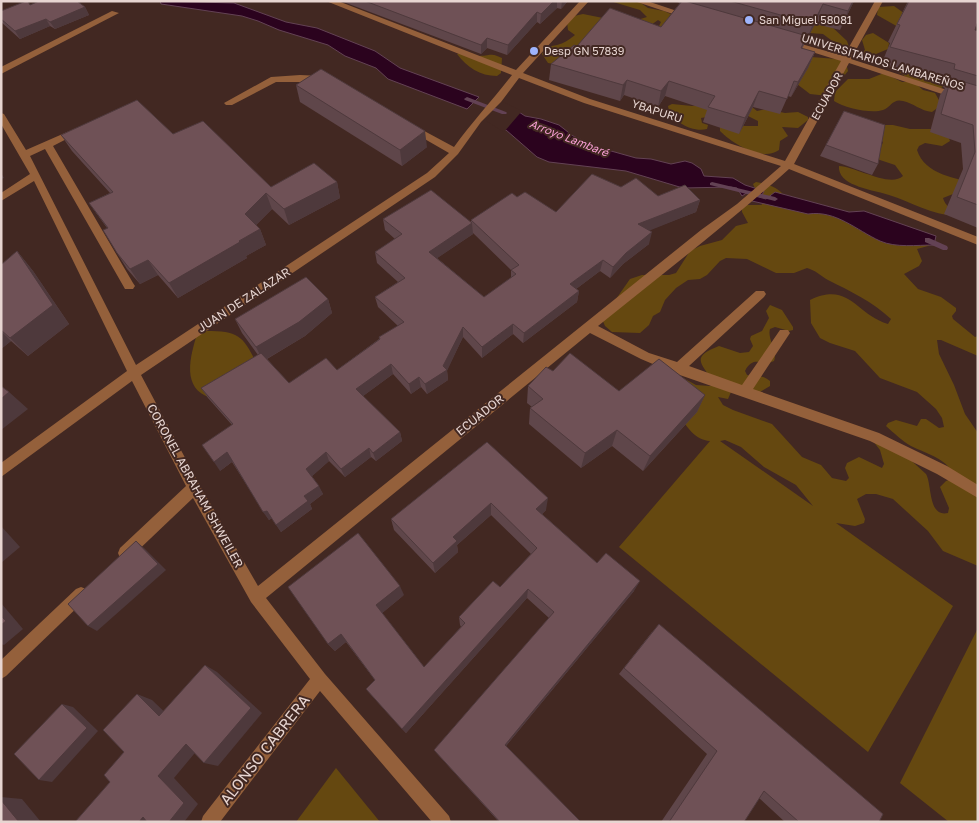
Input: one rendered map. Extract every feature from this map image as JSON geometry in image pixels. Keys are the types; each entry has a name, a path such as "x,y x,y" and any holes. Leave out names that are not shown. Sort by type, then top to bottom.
{"street":[{"name":"YBAPURU","path":"330,1 516,75 604,107 788,165 978,241"},
{"path":"516,75 585,1"},
{"path":"638,1 695,17"},
{"name":"ECUADOR","path":"256,597 704,234 741,207 788,165 879,1"},
{"path":"1,71 115,13"},
{"name":"UNIVERSITARIOS LAMBAREÑOS","path":"780,42 847,60 978,103"},
{"name":"JUAN DE ZALAZAR","path":"1,471 134,373 431,175 455,152 478,120 498,100 516,75"},
{"path":"229,103 274,79 300,78 331,81"},
{"name":"CORONEL ABRAHAM SHWEILER","path":"1,116 36,175 134,373 194,488 256,597 320,679 443,822"},
{"path":"406,124 455,152"},
{"path":"24,154 90,125"},
{"path":"47,144 129,286"},
{"path":"1,198 36,175"},
{"path":"678,369 760,294"},
{"path":"589,327 645,356 678,369 874,437 942,470 978,492"},
{"path":"744,393 784,334"},
{"path":"116,561 194,488"},
{"path":"1,671 88,588"},
{"name":"ALONSO CABRERA","path":"209,822 320,679"}],"shaded area":[{"path":"610,1 638,1 648,8 664,11 688,22 652,29 659,26 661,22 658,20 651,25 637,20 647,17 640,10"},
{"path":"894,6 908,16 900,28 877,15 878,7"},
{"path":"583,14 603,18 605,25 554,64 548,63 542,54 545,49 564,43 575,35 568,30 567,22 574,16"},
{"path":"805,18 830,25 847,41 849,47 838,54 833,52 830,47 831,40 823,34 810,33"},
{"path":"873,33 889,43 888,49 876,54 871,60 863,61 861,54 865,50 862,40 866,35"},
{"path":"457,54 475,56 498,56 502,58 501,73 497,76 491,76 474,70"},
{"path":"811,57 837,59 846,63 848,71 828,96 810,94 797,84"},
{"path":"903,69 940,81 945,85 940,89 915,83 923,90 935,93 940,106 932,112 900,100 883,110 865,111 834,101 835,92 848,79 869,79 884,73 902,82 913,82 899,72"},
{"path":"747,103 757,111 766,109 785,113 798,112 808,117 808,120 798,128 782,127 788,136 780,141 779,150 772,153 756,153 740,146 720,131 720,126 758,126 758,121 748,116"},
{"path":"672,104 692,106 708,104 712,116 701,118 702,123 708,125 707,129 695,129 683,125 670,111 668,106"},
{"path":"870,125 893,125 910,129 936,129 947,133 950,141 942,146 925,143 919,146 917,150 921,158 934,170 951,177 978,184 943,198 956,216 930,211 889,195 852,184 843,178 839,166 890,180 903,176 895,165 877,159 883,142 869,129"},
{"path":"756,182 773,187 786,198 894,225 914,228 931,239 932,242 928,246 917,249 922,261 919,266 904,274 918,289 941,297 956,308 952,316 953,319 975,337 978,336 978,356 937,340 939,354 965,414 978,433 978,566 943,551 928,531 893,499 876,494 866,494 857,499 865,519 864,523 855,526 836,523 953,606 868,752 619,547 710,441 696,435 688,428 679,415 683,378 696,385 710,386 713,383 701,362 703,354 719,346 740,353 749,352 753,346 750,339 751,336 762,331 769,318 766,311 770,305 782,310 793,330 789,331 775,327 770,329 769,333 775,353 774,361 752,363 745,371 747,375 767,379 770,381 770,386 760,392 731,392 728,399 718,397 723,405 772,424 802,457 821,465 832,478 846,481 849,478 845,468 847,463 859,457 882,468 884,464 880,450 869,436 892,443 926,474 934,505 942,513 948,513 949,508 940,487 946,481 954,478 952,471 937,458 908,444 886,426 888,423 896,420 917,426 921,419 926,419 939,428 944,427 942,418 936,409 917,392 880,378 855,351 820,338 811,323 810,300 824,295 835,294 844,297 877,320 888,324 891,319 869,302 813,270 807,268 794,273 776,273 747,259 726,258 720,261 707,275 700,279 688,280 676,288 665,300 660,312 653,316 649,325 640,333 612,332 605,326 602,319 630,279 642,275 669,275 676,273 690,251 722,240 736,226 748,223 742,208 747,205 762,205 753,184","holes":["725,440 741,447 764,467 796,485 813,506 720,441"]},
{"path":"206,331 225,332 238,336 247,346 256,362 211,398 201,394 195,387 190,371 190,362 197,334"},
{"path":"978,628 978,822 949,822 900,783"},
{"path":"336,768 380,822 296,822"}],"water":[{"path":"160,1 234,3 286,22 317,28 375,51 400,68 479,97 467,109 388,79 376,68 345,56 328,45 242,16 161,4"},
{"path":"513,108 525,116 559,125 573,136 604,149 636,158 651,159 671,164 685,161 701,169 704,176 733,178 745,185 764,191 762,195 748,192 742,196 737,188 683,188 626,171 549,162 537,157 506,130 499,127"},
{"path":"775,192 849,212 864,211 936,236 934,245 893,245 871,237 845,222 828,215 808,214 752,201 751,195 766,199"}],"pier":[{"path":"501,101 522,111 504,132 486,121"}],"building":[{"path":"26,1 30,5 39,1 77,1 85,7 50,22 46,19 15,31 1,19 1,11"},
{"path":"365,1 554,1 541,14 537,12 508,45 487,38 481,45"},
{"path":"682,1 807,36 801,48 815,52 798,82 794,81 787,99 759,91 745,118 708,107 715,96 669,81 661,91 627,80 623,85 551,64 574,45 577,46 610,8 661,27"},
{"path":"730,1 853,1 848,11 823,4 813,24"},
{"path":"909,1 978,1 978,21 975,30 978,31 978,76 954,69 955,64 890,47 900,25 897,24"},
{"path":"321,69 425,131 400,150 296,85"},
{"path":"951,78 978,86 978,205 957,197 975,152 973,125 941,114"},
{"path":"137,100 173,134 203,121 271,187 314,163 337,182 284,209 266,193 245,214 260,229 169,283 148,260 130,269 117,253 103,230 108,228 89,203 113,192 61,135"},
{"path":"844,111 885,125 878,164 826,145"},
{"path":"592,174 621,187 636,178 658,196 685,185 700,200 638,224 652,232 626,253 613,267 603,260 570,284 579,291 524,333 513,324 482,347 463,327 443,366 447,370 425,384 419,377 409,384 391,364 356,389 400,432 373,453 369,448 341,469 326,452 306,469 319,486 304,496 308,501 276,525 267,511 263,512 227,452 214,462 202,445 233,424 201,388 261,353 289,383 326,358 337,370 380,339 379,337 404,322 375,297 405,278 375,252 402,234 383,219 431,190 472,223 429,252 484,297 516,274 511,270 519,265 471,220 512,193 517,197 525,192 556,212"},
{"path":"17,251 53,305 10,338 1,330 1,263"},
{"path":"306,277 328,299 299,322 256,347 235,319"},
{"path":"570,353 619,391 659,359 705,395 650,456 617,430 585,453 530,408 543,399 528,386 546,367 553,371"},
{"path":"1,386 9,392 1,399"},
{"path":"487,442 548,498 536,509 597,563 606,553 640,581 505,745 581,822 500,822 434,750 554,612 528,589 402,729 366,689 375,680 341,634 328,644 288,587 358,533 400,586 376,605 424,667 465,623 459,617 493,581 500,587 537,548 491,503 453,537 457,541 433,563 391,519"},
{"path":"136,541 158,564 88,626 68,604"},
{"path":"1,616 6,621 1,625"},
{"path":"659,624 883,814 879,822 799,822 764,791 744,822 669,822 717,751 624,668"},
{"path":"205,665 251,708 204,763 186,744 158,776 184,803 169,822 147,822 143,817 139,822 75,822 110,782 104,775 124,752 103,730 137,694 159,716"},
{"path":"62,704 87,728 39,780 14,754"},
{"path":"1,800 19,822 1,822"}],"waterway":[{"name":"Arroyo Lambaré","path":"467,99 504,113"},
{"name":"Arroyo Lambaré","path":"712,184 775,199"},
{"name":"Arroyo Lambaré","path":"927,240 945,248"}],"place":[{"name":"San Miguel 58081","path":"749,20"},
{"name":"Desp GN 57839","path":"534,51"}]}
